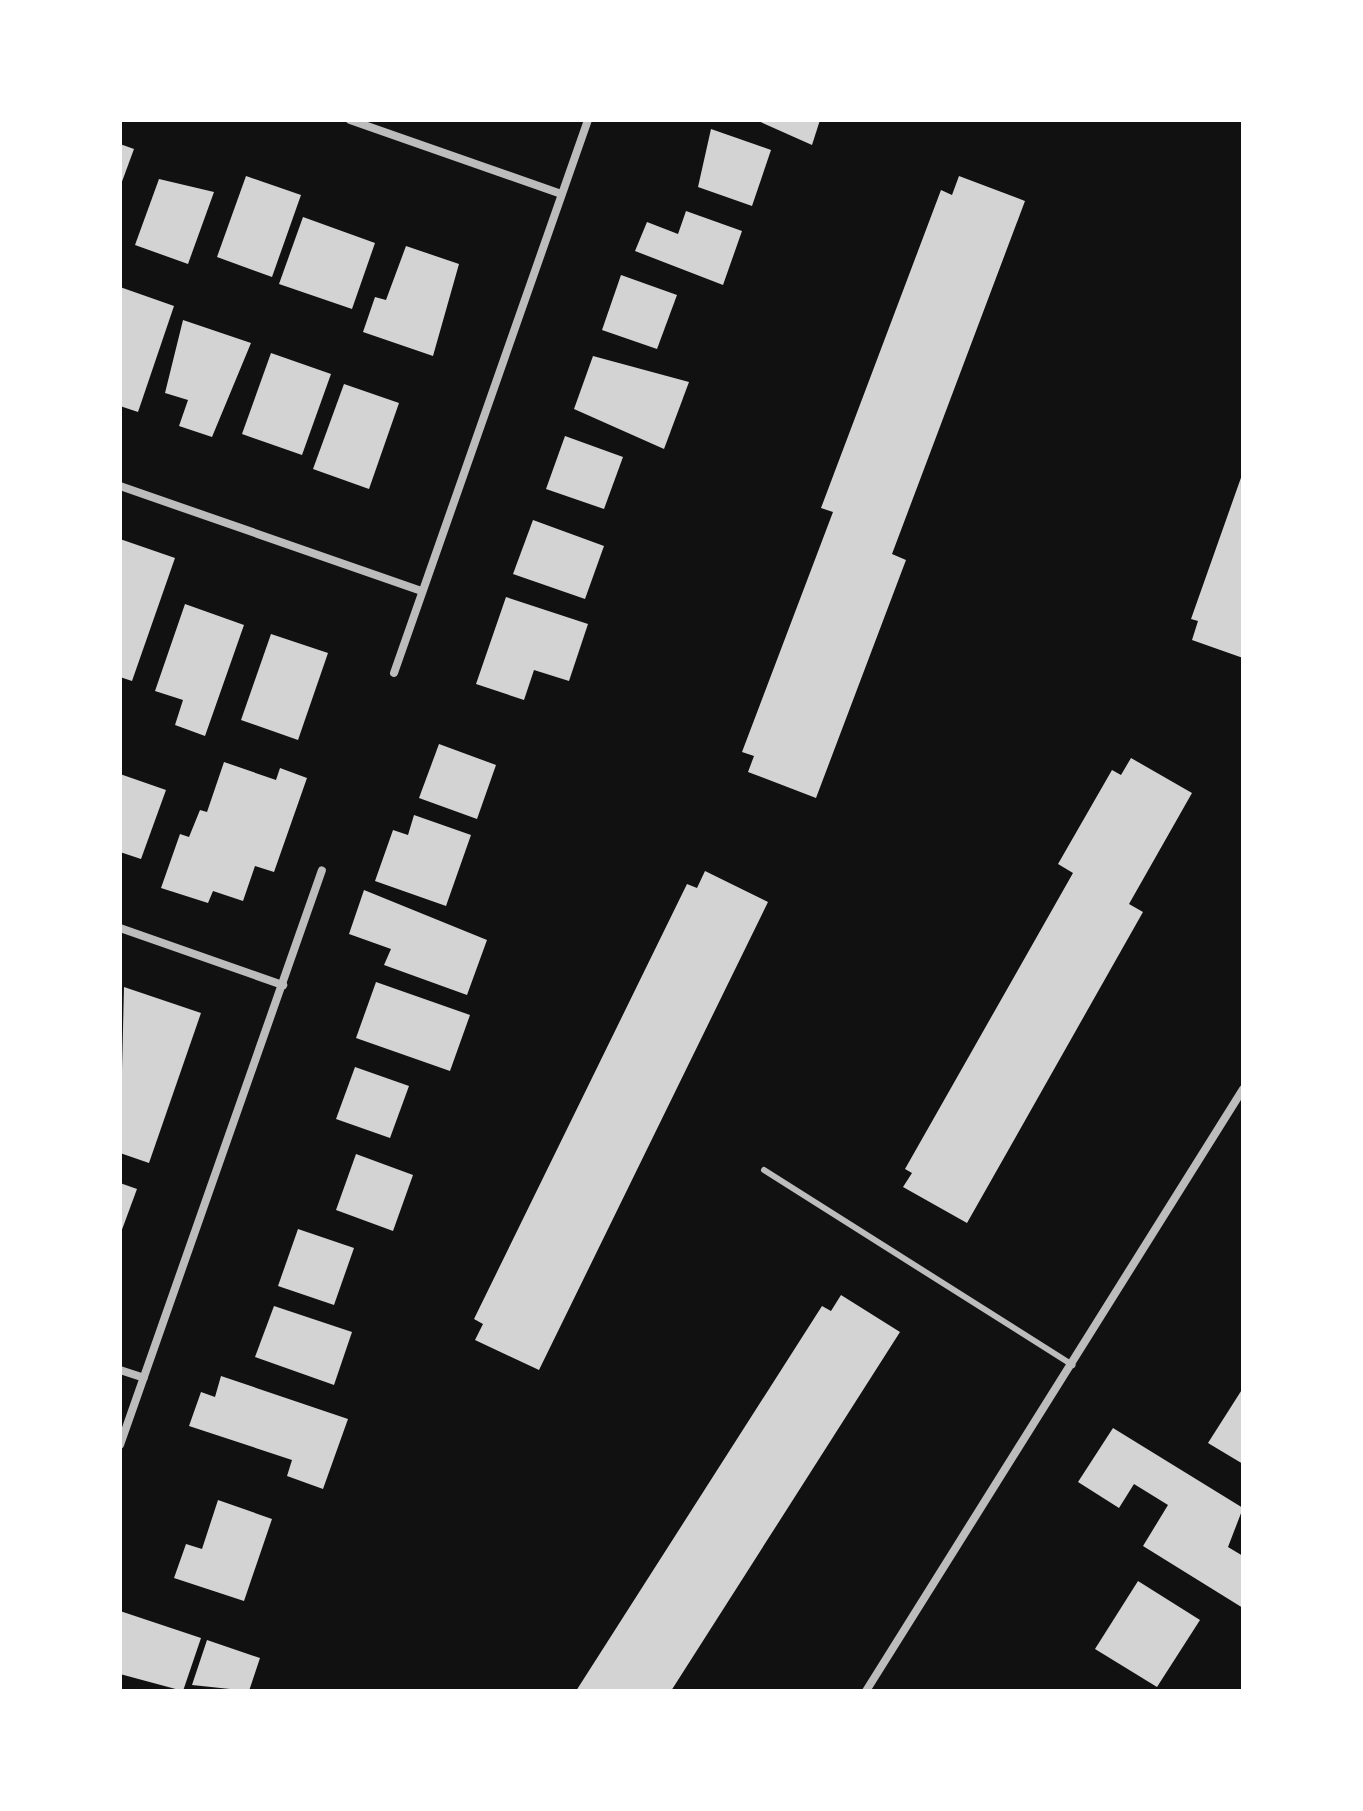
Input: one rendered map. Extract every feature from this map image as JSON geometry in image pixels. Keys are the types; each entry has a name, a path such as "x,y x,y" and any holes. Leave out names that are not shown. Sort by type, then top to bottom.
{"street":[{"path":"350,120 561,194"},
{"path":"394,673 588,120"},
{"path":"120,486 422,591"},
{"path":"120,1445 322,870"},
{"path":"120,928 283,985"},
{"path":"866,1691 1243,1089"},
{"path":"120,1370 144,1378"}],"lane":[{"path":"764,1170 1072,1365"}],"building":[{"path":"756,120 820,120 812,145"},
{"path":"711,129 771,150 752,206 698,187"},
{"path":"120,144 134,149 120,187"},
{"path":"246,176 301,195 272,277 217,257"},
{"path":"959,176 1025,201 892,554 906,560 816,798 748,772 754,756 742,752 833,512 821,508 941,190 952,195"},
{"path":"159,179 214,192 188,264 135,245"},
{"path":"686,211 742,231 723,285 635,251 647,222 678,234"},
{"path":"303,217 375,243 352,309 279,284"},
{"path":"406,246 459,264 433,356 363,332 375,297 386,300"},
{"path":"621,275 677,295 657,349 602,330"},
{"path":"120,287 174,306 138,412 120,406"},
{"path":"183,320 251,343 212,437 179,426 188,400 165,393"},
{"path":"271,353 331,374 302,455 242,434"},
{"path":"593,356 689,382 664,449 574,409"},
{"path":"344,384 399,403 369,489 313,469"},
{"path":"565,436 623,457 604,509 546,489"},
{"path":"1243,472 1243,658 1192,640 1198,621 1191,619"},
{"path":"533,520 604,546 585,599 513,574"},
{"path":"120,539 175,558 132,681 120,677"},
{"path":"506,597 588,624 569,681 534,670 524,700 476,684"},
{"path":"185,604 244,625 205,736 175,725 183,700 155,691"},
{"path":"271,634 328,653 298,740 241,720"},
{"path":"439,744 496,765 477,819 419,798"},
{"path":"1131,758 1192,793 1129,904 1143,912 967,1223 903,1187 912,1173 905,1169 1073,873 1058,864 1112,770 1121,775"},
{"path":"224,762 276,780 280,768 307,778 274,872 255,866 243,901 213,891 208,903 161,888 180,834 189,837 200,810 207,812"},
{"path":"120,774 166,790 141,859 120,852"},
{"path":"414,815 471,835 446,906 375,881 393,830 408,835"},
{"path":"705,871 768,902 539,1370 475,1340 483,1324 474,1319 687,884 697,888"},
{"path":"364,890 487,940 467,995 384,965 391,949 349,934"},
{"path":"376,982 470,1015 450,1071 356,1038"},
{"path":"124,987 201,1013 149,1163 120,1153"},
{"path":"355,1067 409,1086 390,1138 336,1119"},
{"path":"356,1154 413,1175 393,1231 336,1210"},
{"path":"120,1183 137,1189 120,1235"},
{"path":"298,1229 354,1248 334,1305 278,1286"},
{"path":"841,1295 900,1332 671,1691 576,1691 822,1306 831,1311"},
{"path":"274,1306 352,1332 334,1385 255,1357"},
{"path":"221,1376 348,1419 323,1489 287,1476 292,1460 189,1426 201,1392 215,1397"},
{"path":"1243,1388 1243,1464 1208,1443"},
{"path":"1113,1428 1243,1508 1228,1547 1243,1556 1243,1608 1143,1546 1168,1505 1134,1484 1119,1508 1078,1482"},
{"path":"218,1500 272,1519 244,1601 174,1578 186,1544 202,1549"},
{"path":"1138,1581 1200,1620 1157,1687 1095,1649"},
{"path":"120,1611 201,1638 183,1691 120,1674"},
{"path":"207,1640 260,1658 249,1691 192,1685"}]}
